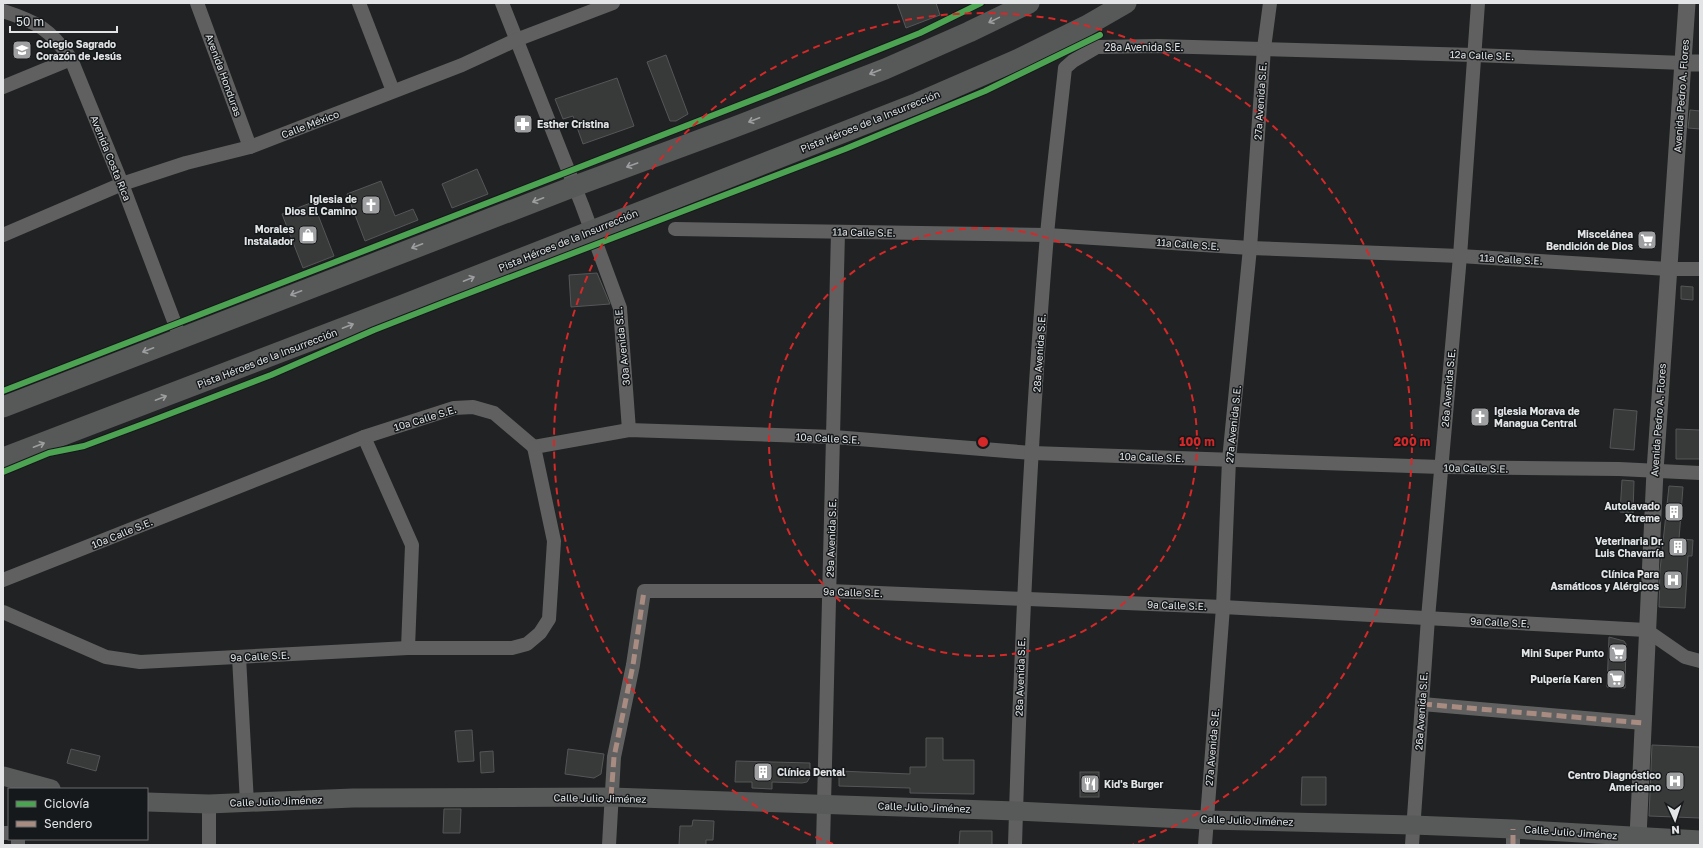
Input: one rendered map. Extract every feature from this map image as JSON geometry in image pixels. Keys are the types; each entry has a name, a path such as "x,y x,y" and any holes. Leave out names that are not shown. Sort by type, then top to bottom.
{"main road":[{"path":"3,407 180,337 885,69 969,32 1029,3"},
{"name":"Pista Héroes de la Insurrección","path":"3,458 410,302 925,100 1017,60 1086,26 1126,3"},
{"path":"13,782 46,788"},
{"name":"Calle Julio Jiménez","path":"148,802 208,804 353,798 611,797 1016,810 1206,820 1413,825 1513,837 1638,841 1700,840"}],"street":[{"name":"Avenida Honduras","path":"197,3 250,146"},
{"path":"359,3 393,91"},
{"name":"30a Avenida S.E.","path":"502,3 575,186 620,308 629,430"},
{"name":"Calle México","path":"3,234 122,184 186,163 250,146 462,65 516,40 614,3"},
{"name":"27a Avenida S.E.","path":"1205,845 1223,607 1229,460 1250,248 1264,48 1270,3"},
{"name":"26a Avenida S.E.","path":"1412,845 1428,618 1460,256 1478,3"},
{"name":"Avenida Pedro A. Flores","path":"1638,841 1646,630 1668,269 1692,63 1687,3"},
{"name":"Avenida Costa Rica","path":"3,11 26,19 44,29 58,40 71,58 122,184 180,337"},
{"name":"28a Avenida S.E.","path":"1015,845 1023,599 1032,453 1047,235 1065,68 1073,61 1097,47 1264,48"},
{"name":"12a Calle S.E.","path":"1264,48 1692,63"},
{"path":"3,87 71,58"},
{"name":"11a Calle S.E.","path":"675,228 1047,235 1250,248 1460,256 1700,270"},
{"name":"29a Avenida S.E.","path":"823,845 838,232"},
{"name":"10a Calle S.E.","path":"3,580 364,437 454,408 473,407 494,413 534,447 629,430 834,437 1032,453 1441,467 1619,469 1700,472"},
{"path":"364,437 412,545 408,648"},
{"name":"9a Calle S.E.","path":"3,612 106,657 140,662 408,648 512,648 527,644 540,633 549,619 554,541 534,447"},
{"name":"9a Calle S.E.","path":"611,797 614,756 633,665 644,591 830,591 1223,607 1646,630"},
{"path":"1646,630 1685,657 1700,661"},
{"path":"239,657 248,803"},
{"path":"1422,704 1643,723"},
{"path":"609,845 611,797"},
{"path":"208,804 209,845"}],"building":[{"path":"897,3 936,3 940,15 906,28"},
{"path":"666,55 688,114 676,121 670,121 647,62"},
{"path":"617,78 634,126 583,144 573,116 563,119 555,99"},
{"path":"1690,110 1700,111 1700,129 1688,128"},
{"path":"477,169 488,194 452,208 442,184"},
{"name":"Iglesia de Dios El Camino","path":"381,181 395,216 413,209 418,220 365,241 347,194"},
{"name":"Morales Instalador","path":"313,202 334,256 303,268 282,214"},
{"path":"597,273 610,304 571,307 569,275"},
{"path":"1681,286 1693,287 1693,300 1681,299"},
{"path":"1614,409 1637,411 1634,450 1610,448"},
{"path":"1676,429 1700,430 1700,459 1676,459"},
{"path":"1622,480 1634,481 1633,513 1620,512"},
{"path":"1669,486 1683,487 1679,539 1693,540 1692,556 1688,556 1685,608 1659,607 1660,570"},
{"path":"1609,637 1624,641 1626,644 1625,688 1607,687"},
{"path":"472,730 474,761 458,762 455,731"},
{"path":"926,738 943,738 943,760 974,760 974,794 910,793 910,788 839,786 839,771 910,774 910,767 926,767"},
{"name":"Centro Diagnóstico Americano","path":"1652,745 1700,747 1700,818 1649,816"},
{"path":"71,749 100,756 96,771 67,763"},
{"path":"568,749 604,754 601,774 594,778 565,774"},
{"path":"493,751 494,772 481,773 480,752"},
{"path":"736,761 810,763 810,777 807,782 802,783 772,782 772,789 752,788 752,782 735,782"},
{"name":"Kid's Burger","path":"1080,772 1099,772 1099,797 1080,797"},
{"path":"1302,777 1326,777 1326,805 1301,805"},
{"path":"444,809 461,809 460,833 443,833"},
{"path":"693,820 714,821 713,840 706,840 706,845 679,845 680,826 692,826"},
{"path":"960,831 992,831 992,845 959,845"}],"marked path":[{"path":"611,797 614,757 633,665 644,591"},
{"path":"1422,704 1643,723"},
{"path":"1513,829 1513,845"}],"cycle path":[{"path":"3,391 768,94 920,33 981,3"},
{"path":"3,472 49,453 84,446 271,375 374,330 845,149 985,91 1100,35"}],"place":[{"name":"Colegio Sagrado Corazón de Jesús","path":"22,50"},
{"name":"Esther Cristina","path":"523,124"},
{"name":"Iglesia de Dios El Camino","path":"371,205"},
{"name":"Morales Instalador","path":"308,235"},
{"name":"Miscelánea Bendición de Dios","path":"1647,240"},
{"name":"Iglesia Morava de Managua Central","path":"1480,417"},
{"name":"Autolavado Xtreme","path":"1674,512"},
{"name":"Veterinaria Dr. Luis Chavarría","path":"1678,547"},
{"name":"Clínica Para Asmáticos y Alérgicos","path":"1673,580"},
{"name":"Mini Super Punto","path":"1618,653"},
{"name":"Pulpería Karen","path":"1616,679"},
{"name":"Clínica Dental","path":"763,772"},
{"name":"Centro Diagnóstico Americano","path":"1675,781"},
{"name":"Kid's Burger","path":"1090,784"}]}
